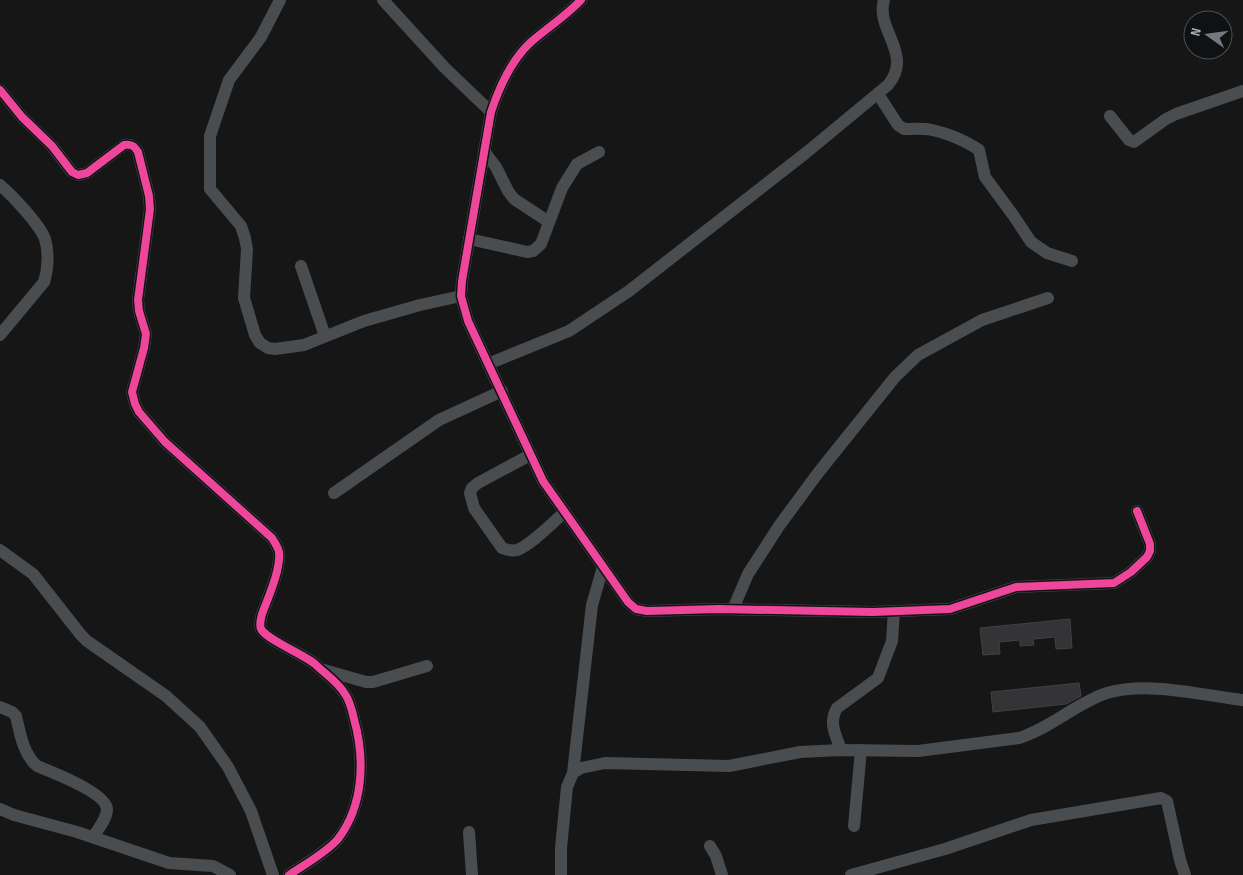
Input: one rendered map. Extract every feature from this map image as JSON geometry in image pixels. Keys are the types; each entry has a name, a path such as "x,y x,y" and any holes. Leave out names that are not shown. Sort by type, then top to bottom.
{"street":[{"path":"280,0 264,32 229,80 210,136 210,183 213,194 240,226 245,238 247,250 244,298 255,335 260,344 275,349 296,347 364,321 420,305 461,296"},
{"path":"383,0 445,68 491,112"},
{"path":"581,0 530,43 518,56 496,96 484,151 462,280 461,296 468,321 544,481 628,602 636,609 647,611 733,609 894,611 950,609 1016,587 1114,583 1147,558 1150,551 1150,544 1137,511"},
{"path":"488,364 569,330 629,291 792,164 888,85 897,72 896,50 882,14 884,0"},
{"path":"0,90 22,116 48,141 72,172 78,175 87,173 124,145 130,144 138,152 149,196 150,209 138,300 139,311 146,334 132,392 135,404 139,412 166,442 272,538 278,547 278,565 262,614 261,629 268,636 306,657 340,687 346,695 361,749 358,800 353,813 331,846 289,875"},
{"path":"1110,116 1129,140 1134,142 1176,114 1243,91"},
{"path":"878,94 898,125 904,130 939,132 979,150 985,177 1014,215 1030,242 1047,253 1072,261"},
{"path":"484,151 496,167 514,199 549,222"},
{"path":"469,239 527,252 533,251 541,244 562,188 577,164 599,152"},
{"path":"0,185 13,197 45,238 47,246 47,273 44,282 38,290 0,335"},
{"path":"301,266 325,336"},
{"path":"733,609 748,574 778,526 895,378 918,354 982,320 1048,298"},
{"path":"334,493 439,420 502,391"},
{"path":"530,455 472,488 470,493 474,508 502,548 509,550 516,550 526,545 565,512"},
{"path":"0,550 33,574 87,642 166,696 200,727 228,767 251,811 272,875"},
{"path":"561,875 561,848 567,787 573,772 592,605 603,567"},
{"path":"841,750 832,724 833,714 836,708 878,678 892,641 894,611"},
{"path":"320,669 359,681 373,682 427,666"},
{"path":"346,695 359,681"},
{"path":"573,772 588,766 605,763 729,766 800,752 841,750 918,751 1019,738 1034,733 1106,694 1134,688 1153,688 1243,700"},
{"path":"0,707 12,712 16,716 26,753 30,760 37,766 91,791 106,804 105,817 93,837"},
{"path":"854,826 861,750"},
{"path":"851,875 945,849 1031,820 1162,798 1167,801 1185,875"},
{"path":"0,809 14,815 93,837 169,864 213,866 230,875"},
{"path":"469,832 472,875"},
{"path":"710,846 716,856 722,875"}],"building":[{"path":"1070,619 1072,648 1056,649 1055,637 1033,639 1034,645 1020,646 1020,640 999,642 1000,654 983,655 980,628"},
{"path":"1079,683 1081,696 1066,704 993,712 991,692"}],"cycle path":[{"path":"581,0 524,49 517,57 498,93 491,112 461,296 468,321 543,481 628,602 636,609 647,611 719,609 873,612 950,609 1016,587 1114,583 1131,572 1147,557 1150,551 1150,544 1137,511"},
{"path":"0,90 22,117 52,146 72,172 78,175 87,173 124,145 132,146 138,152 149,196 150,209 138,300 139,311 146,334 132,392 135,404 139,412 165,442 272,538 279,550 279,559 274,583 262,614 261,629 270,638 315,664 339,686 350,703 358,734 361,765 360,781 353,811 347,826 338,839 328,849 289,875"}]}
